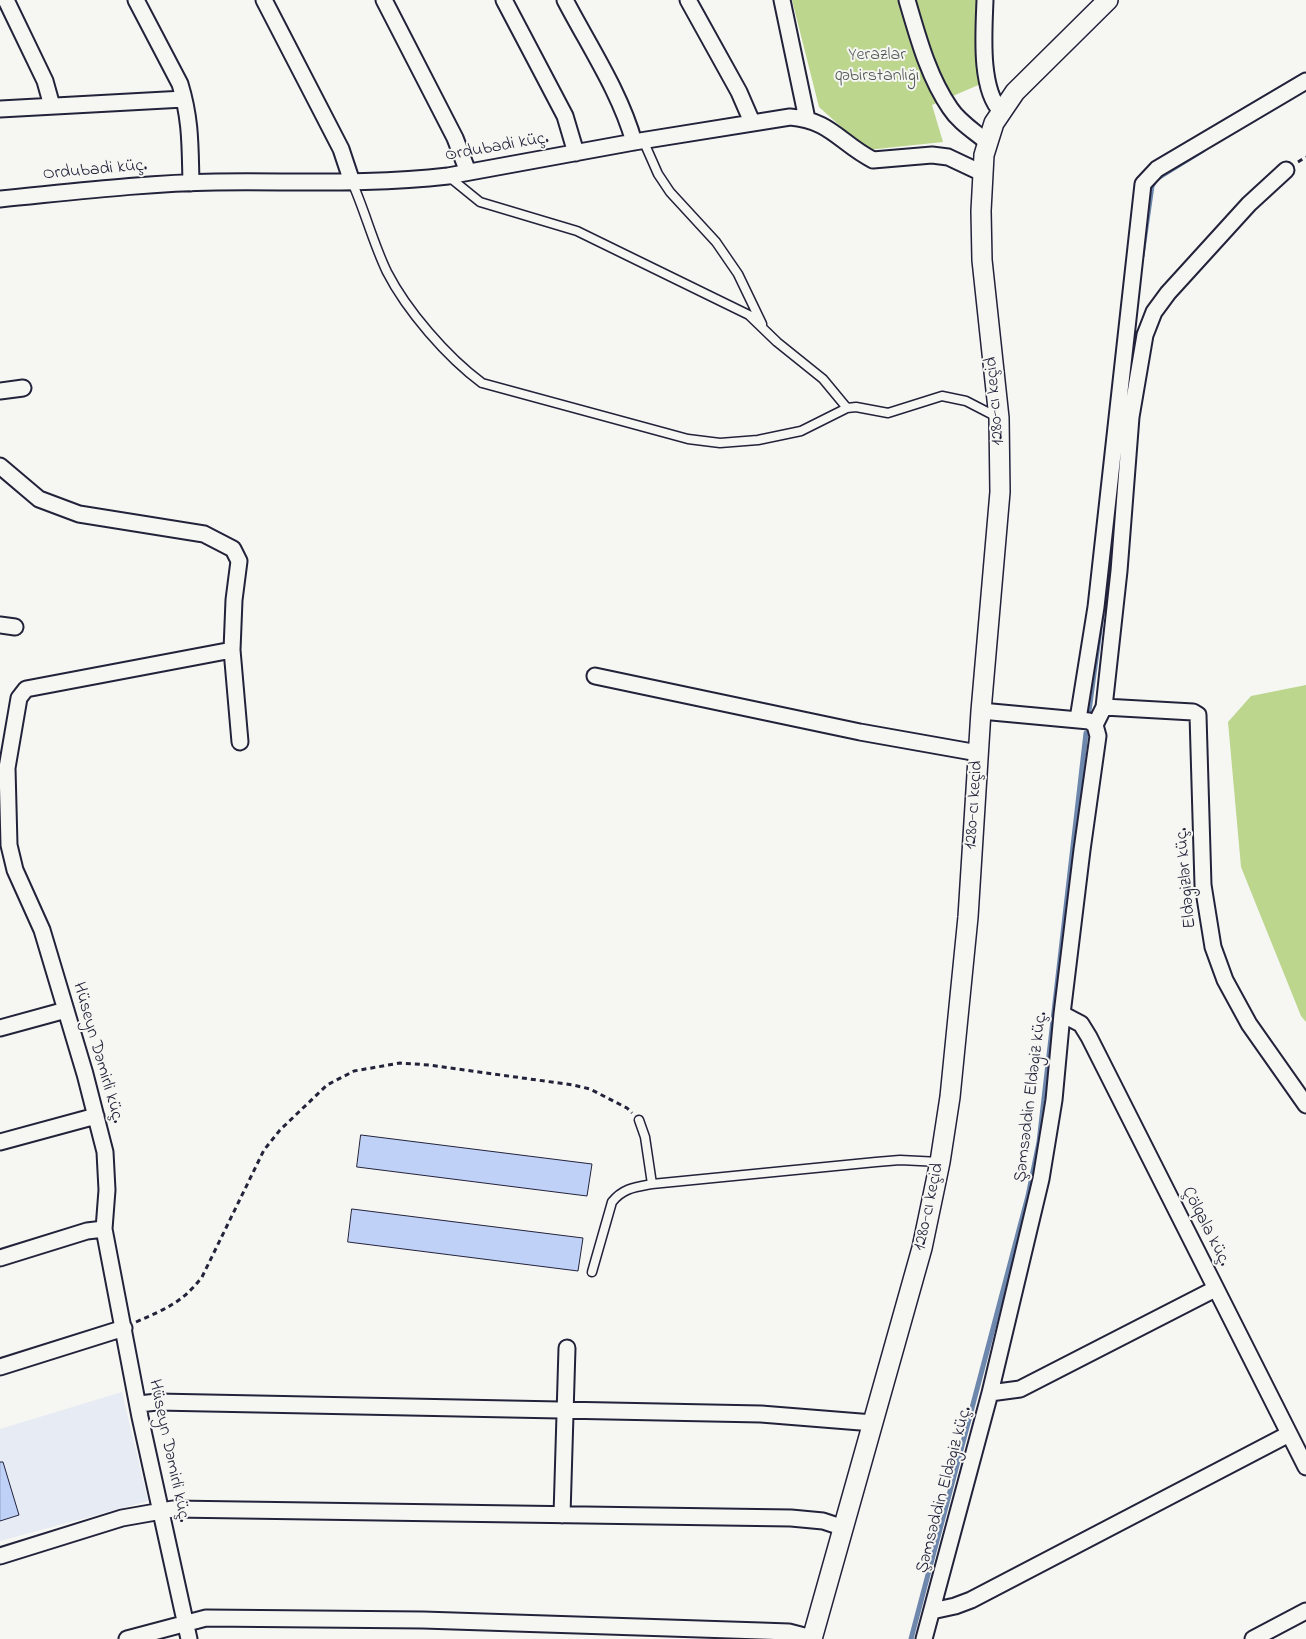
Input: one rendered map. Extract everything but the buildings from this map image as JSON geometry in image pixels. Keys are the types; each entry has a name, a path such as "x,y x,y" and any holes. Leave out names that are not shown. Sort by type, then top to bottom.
{"street":[{"path":"6,0 45,81 52,106"},
{"path":"136,0 180,84 190,118 191,183"},
{"path":"264,0 342,149 352,182"},
{"path":"384,0 455,138 468,172"},
{"path":"504,0 565,116 576,153"},
{"path":"565,0 638,141"},
{"path":"688,0 739,92 752,122"},
{"path":"782,0 807,118"},
{"path":"907,0 921,46 950,109 962,122 987,142"},
{"path":"985,0 985,62 991,95 995,105 1001,111"},
{"name":"1280-cı keçid","path":"812,1638 922,1248 940,1162 951,1088 968,917 981,711 1000,492 999,418 982,260 982,173 987,142 1001,111 1016,92 1108,0"},
{"path":"1078,719 1096,607 1143,184 1157,169 1306,81"},
{"path":"0,109 184,98"},
{"name":"Ordubadi küç.","path":"0,199 191,183 352,182 448,176 638,141 790,117 807,118 822,124 873,160 932,155 948,156 982,173"},
{"path":"981,711 1078,719 1089,721 1096,725 1104,707 1119,571 1131,417 1145,335 1154,312 1168,293 1249,204 1286,170"},
{"path":"0,391 23,388"},
{"path":"0,466 39,499 79,514 204,534 233,549 239,562 234,600 232,650 240,742"},
{"name":"Hüseyn Dəmirli küç.","path":"189,1639 138,1404 104,1229 108,1190 105,1152 42,930 5,849 7,768 20,698 26,689 232,650"},
{"path":"595,676 851,730 978,754"},
{"name":"Eldəgizlər küç.","path":"1104,707 1192,712 1198,716 1203,885 1213,947 1225,980 1249,1024 1306,1105"},
{"name":"Şəmsəddin Eldəgiz küç.","path":"924,1639 990,1393 1041,1179 1054,1100 1062,1014 1082,850 1097,750 1098,736 1096,725"},
{"path":"0,1028 66,1010"},
{"name":"Çölqala küç.","path":"1062,1014 1080,1024 1089,1037 1306,1467"},
{"path":"0,1142 96,1116"},
{"path":"0,1258 87,1231 104,1229"},
{"path":"990,1393 1020,1389 1216,1290"},
{"path":"0,1367 124,1328"},
{"path":"562,1515 567,1348"},
{"path":"138,1404 157,1402 761,1414 873,1423"},
{"path":"932,1611 971,1600 1289,1434"},
{"path":"0,1556 122,1518 160,1510 189,1508 791,1518 823,1522 844,1528"},
{"path":"1253,1639 1306,1611"},
{"path":"127,1639 206,1618 423,1620 761,1631 788,1632 812,1638"}],"lane":[{"path":"638,141 670,192 716,242 738,274 764,328"},
{"path":"448,176 480,202 577,231 749,315 777,342 823,379 847,408"},
{"path":"352,182 387,272 402,297 454,361 482,383 688,439 720,443 758,440 801,431 847,408 856,407 888,412 942,396 966,401 999,418"},
{"path":"639,1120 645,1137 652,1184"},
{"path":"592,1272 612,1202 619,1193 652,1184 884,1161 940,1162"}],"path":[{"path":"124,1328 173,1306 188,1294 202,1276 264,1150 280,1130 327,1085 354,1071 400,1063 429,1064 573,1085 590,1089 628,1108 639,1120"}],"shaded area":[{"path":"122,1392 148,1501 0,1541 0,1429"}],"green space":[{"name":"Yerazlar qəbirstanlığı","path":"792,0 980,0 983,83 932,105 943,142 867,150 819,107"},
{"path":"1306,685 1306,1022 1301,1016 1241,867 1228,722 1251,696"}],"waterway":[{"path":"1142,256 1152,186 1156,179 1203,150"},
{"path":"1089,711 1102,615"},
{"path":"911,1639 1028,1196 1039,1142 1086,733"}]}
